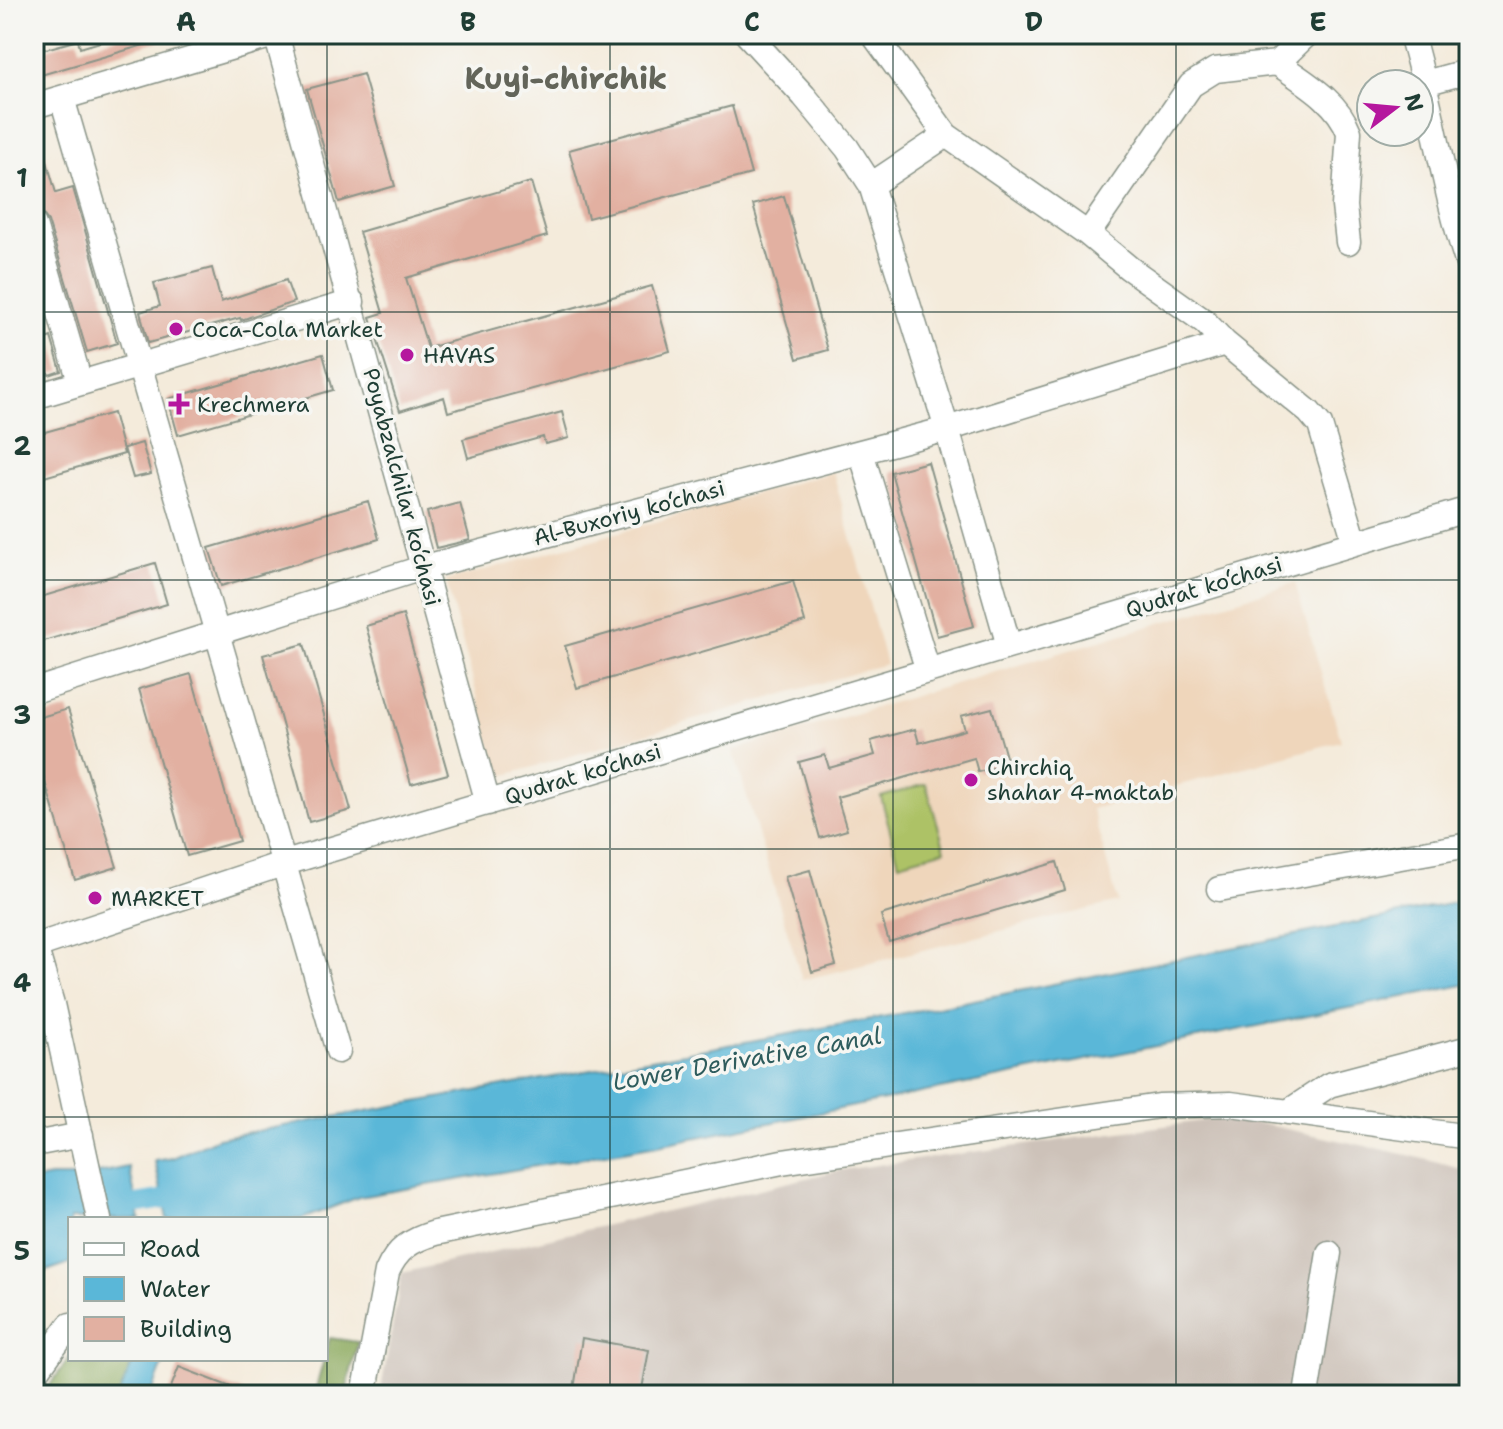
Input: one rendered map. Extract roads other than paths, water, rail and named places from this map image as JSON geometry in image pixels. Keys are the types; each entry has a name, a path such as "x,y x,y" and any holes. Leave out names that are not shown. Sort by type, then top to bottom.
{"street":[{"path":"34,104 277,34"},
{"name":"Poyabzalchilar ko‘chasi","path":"277,34 488,803"},
{"path":"747,34 813,106 847,148 871,185 947,429 1009,646"},
{"path":"873,34 946,135 1088,234 1129,268 1205,322 1225,343 1309,412 1320,425 1355,542"},
{"path":"1088,234 1191,85 1215,70 1277,63 1307,34"},
{"path":"1411,34 1421,68"},
{"path":"1277,63 1331,103 1349,132 1344,206 1348,242"},
{"path":"1435,80 1469,75"},
{"path":"62,98 338,1051"},
{"path":"1435,132 1450,206 1469,267"},
{"path":"871,185 946,135"},
{"path":"34,225 46,307 80,382"},
{"path":"34,397 352,302"},
{"name":"Al-Buxoriy ko‘chasi","path":"34,691 425,567 947,429 1225,343"},
{"path":"861,452 928,671"},
{"name":"Qudrat ko‘chasi","path":"99,1217 52,1004 35,944 282,864 1469,509"},
{"path":"1219,889 1469,845"},
{"path":"1288,1112 1329,1085 1469,1048"},
{"path":"364,1395 387,1272 394,1257 406,1244 435,1233 782,1162 1159,1106 1231,1104 1469,1137"},
{"path":"34,1144 81,1135"},
{"path":"1306,1395 1329,1253"},
{"path":"34,1375 68,1328"}],"water":[{"path":"1469,900 1469,984 663,1144 359,1197 307,1217 167,1217 155,1161 173,1158 218,1138 959,1003"},
{"path":"129,1167 140,1217 68,1217 68,1264 34,1275 34,1180 79,1177"},
{"path":"133,1361 164,1361 151,1395 119,1395"}],"waterway":[{"name":"Lower Derivative Canal","path":"111,1208 190,1195"}],"place":[{"name":"Coca-Cola Market","path":"176,329"},
{"name":"HAVAS","path":"407,355"},
{"name":"Krechmera","path":"179,404"},
{"name":"Chirchiq shahar 4-maktab","path":"971,780"},
{"name":"MARKET","path":"95,898"}],"district":[{"name":"Kuyi-chirchik","path":"566,78"}]}
